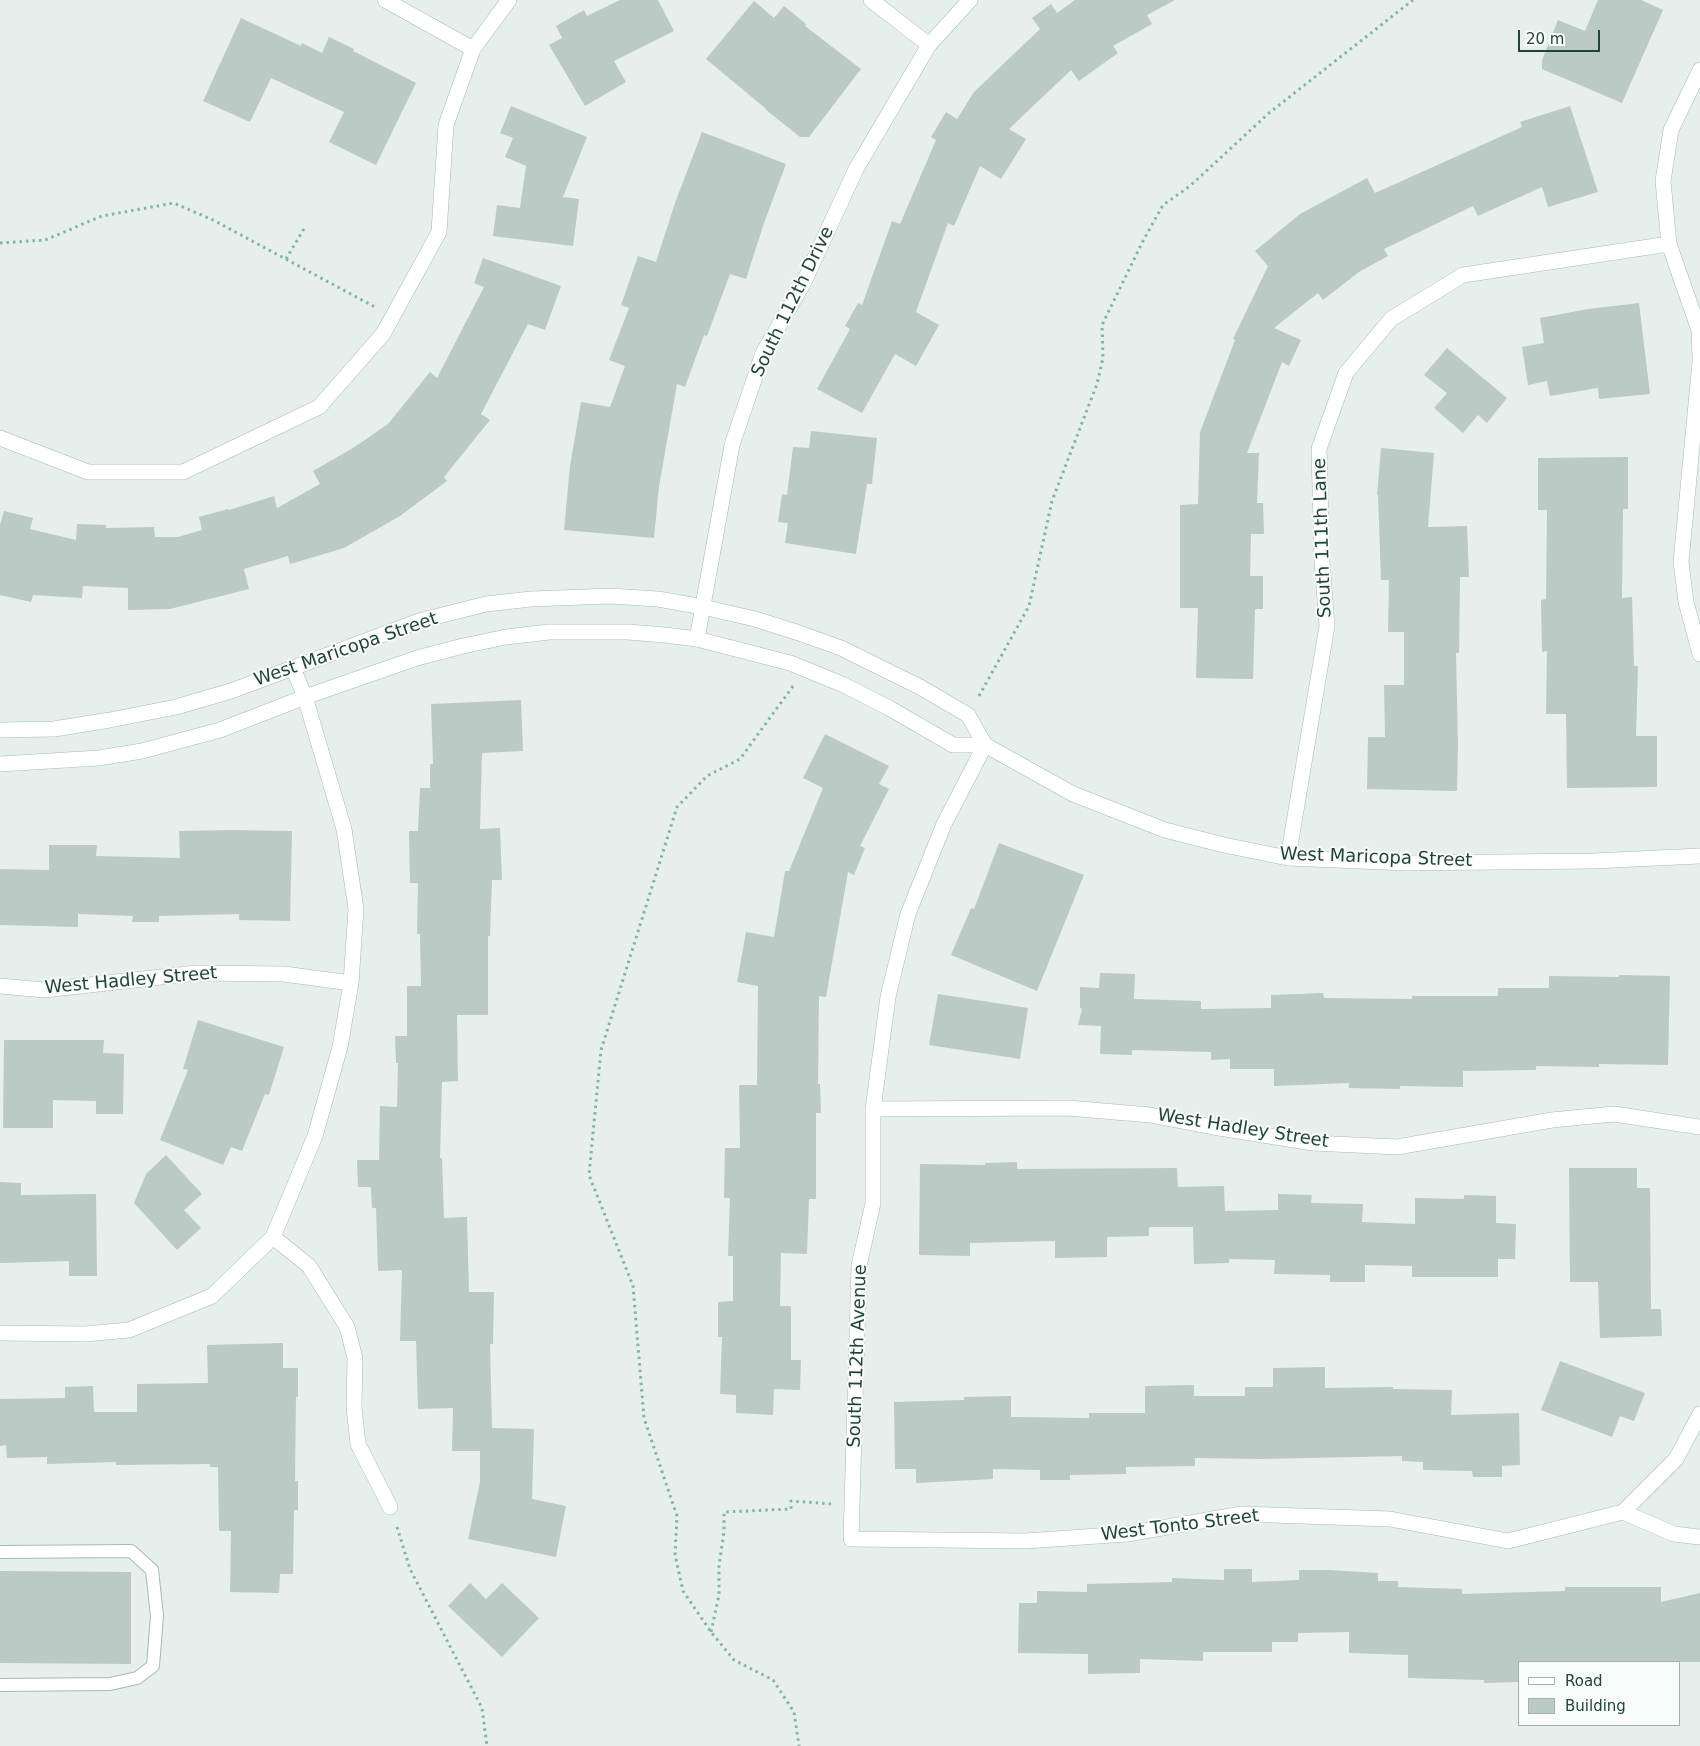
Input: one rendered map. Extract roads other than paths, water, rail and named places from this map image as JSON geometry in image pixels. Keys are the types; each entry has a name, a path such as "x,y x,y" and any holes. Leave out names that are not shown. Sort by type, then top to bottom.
{"street":[{"path":"385,0 473,50"},
{"path":"0,438 88,472 182,472 320,407 383,334 439,232 446,125 473,50 509,0"},
{"path":"871,0 930,45"},
{"name":"South 112th Drive","path":"697,639 732,445 764,353 802,284 856,168 930,45 970,0"},
{"path":"1700,70 1671,130 1663,181 1669,244 1699,330 1700,360 1681,562 1686,602 1700,654"},
{"name":"South 111th Lane","path":"1288,858 1327,626 1322,561 1319,449 1346,373 1391,320 1463,275 1669,244"},
{"name":"West Maricopa Street","path":"0,730 54,729 176,707 231,691 419,621 486,604 531,599 610,596 658,599 703,607 771,624 841,648 920,687 968,714 985,745"},
{"name":"West Maricopa Street","path":"0,764 99,758 142,751 220,730 305,697 417,658 506,638 549,632 592,631 665,635 697,639 790,662 844,685 889,708 953,745 985,745 1072,794 1166,830 1224,846 1288,858 1407,863 1700,856"},
{"path":"0,1334 85,1334 129,1330 212,1296 273,1237 314,1136 340,1047 351,983 356,909 344,830 305,697 294,668"},
{"name":"South 112th Avenue","path":"852,1539 859,1266 873,1203 873,1109 888,997 908,914 944,824 985,745"},
{"name":"West Hadley Street","path":"0,986 44,990 198,973 284,974 351,983"},
{"name":"West Hadley Street","path":"873,1109 1077,1109 1150,1115 1313,1143 1397,1147 1552,1120 1614,1114 1700,1127"},
{"path":"273,1237 309,1266 347,1327 355,1358 354,1408 358,1444 390,1507"},
{"path":"1700,1414 1676,1458 1623,1512 1674,1534 1700,1537"},
{"name":"West Tonto Street","path":"852,1539 1025,1541 1127,1534 1242,1514 1390,1519 1508,1541 1623,1512"}],"lane":[{"path":"0,1552 130,1551 152,1570 157,1616 153,1666 137,1678 110,1684 0,1685"}]}
